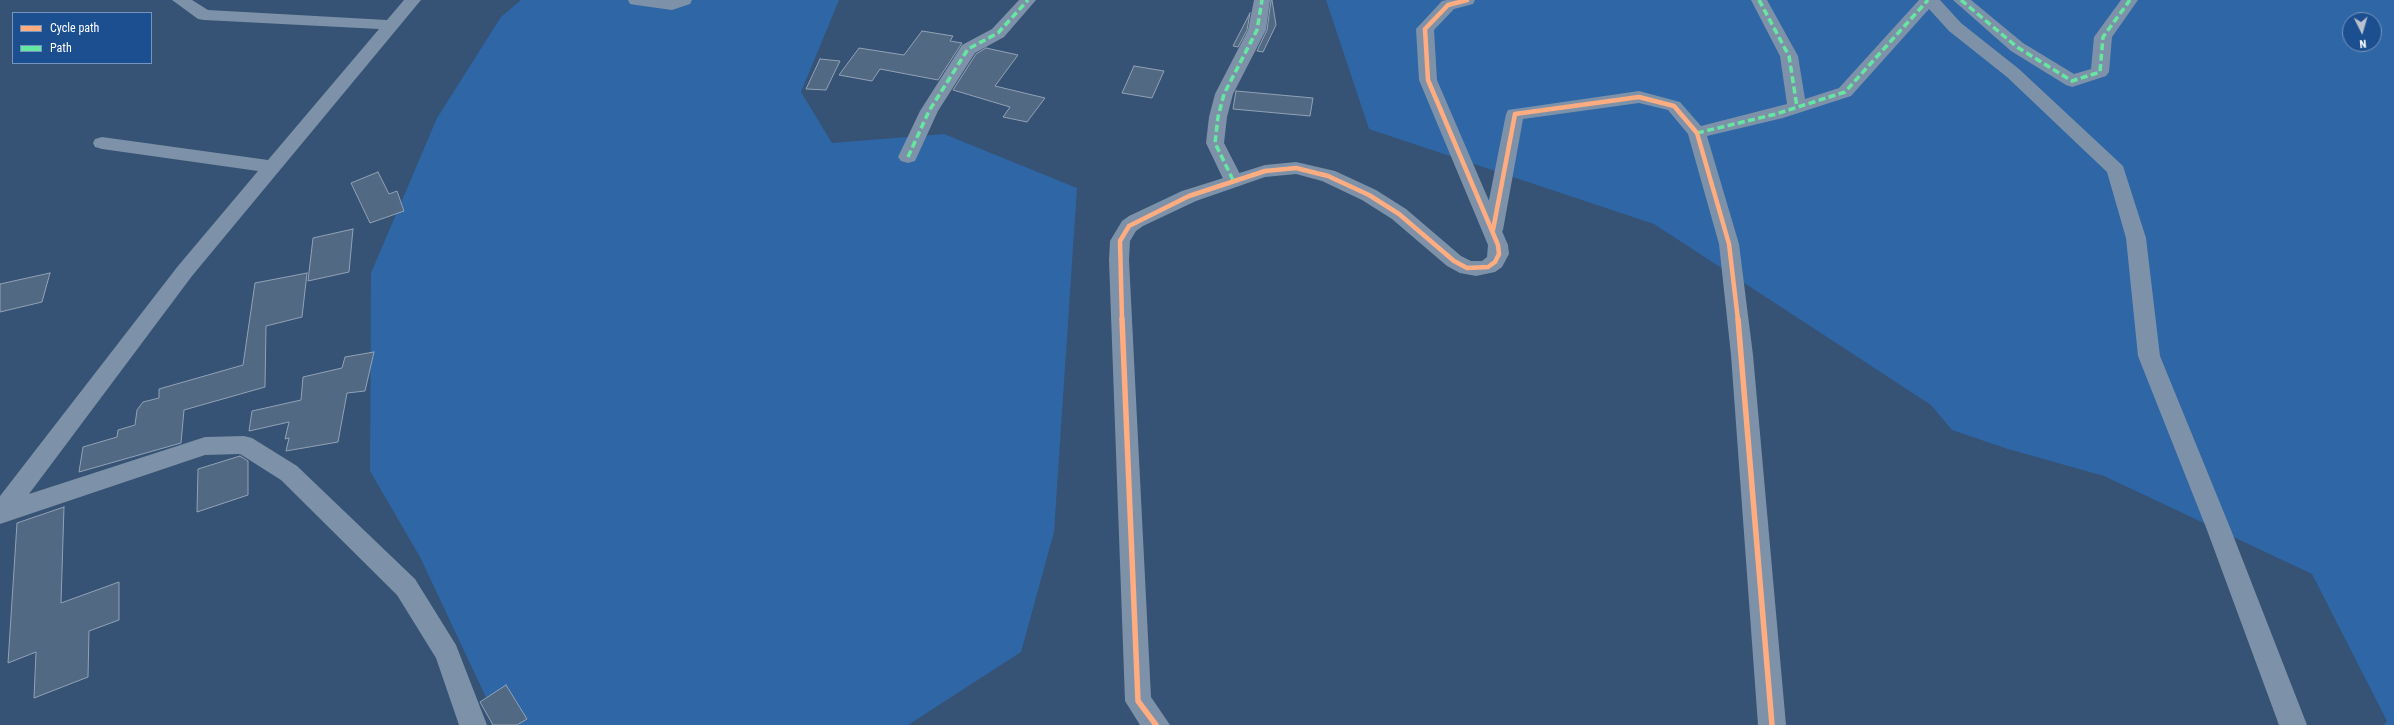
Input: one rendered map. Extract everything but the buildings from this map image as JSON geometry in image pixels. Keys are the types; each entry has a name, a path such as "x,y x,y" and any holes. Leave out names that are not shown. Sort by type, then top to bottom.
{"street":[{"path":"180,0 204,15 391,25"},
{"path":"1,514 185,271 413,0"},
{"path":"636,0 672,5 684,0"},
{"path":"908,158 929,111 968,49 998,33 1028,0"},
{"path":"1233,180 1215,143 1218,117 1224,94 1258,30 1262,0"},
{"path":"1156,725 1138,701 1119,276 1120,241 1129,226 1149,213 1233,180 1266,171 1287,168 1307,169 1328,176 1369,195 1399,214 1454,261 1467,268 1476,269 1488,267 1496,262 1499,254 1493,230 1428,80 1425,28 1448,5 1467,0"},
{"path":"1758,0 1789,56 1797,107"},
{"path":"1697,133 1797,107 1845,92 1930,0 1955,27 2013,73 2116,170 2136,238 2149,356 2219,530 2293,725"},
{"path":"1961,0 2017,47 2072,81 2100,72 2103,37 2130,0"},
{"path":"1493,230 1515,114 1639,98 1674,106 1697,133 1729,244 1742,355 1772,725"},
{"path":"102,143 272,167"},
{"path":"1,514 206,446 244,445 289,473 406,587 447,653 473,725"}],"shaded area":[{"path":"521,0 839,0 801,92 832,143 944,134 1077,188 1054,532 1021,652 908,725 499,725 420,557 370,471 371,273 437,118 501,17"},
{"path":"1326,0 2394,0 2394,725 2384,725 2387,721 2312,574 2104,476 2008,449 1952,430 1931,405 1654,224 1369,129"}],"marked path":[{"path":"908,157 929,111 968,49 998,33 1028,0"},
{"path":"1233,180 1215,143 1218,117 1224,94 1257,30 1262,0"},
{"path":"1759,0 1789,56 1797,107"},
{"path":"1697,133 1776,114 1845,92 1928,0"},
{"path":"1961,0 2017,47 2072,81 2100,72 2103,37 2130,0"}],"cycle path":[{"path":"1156,725 1138,701 1119,260 1120,241 1129,226 1136,221 1189,196 1233,180 1265,171 1296,168 1328,176 1369,195 1399,214 1454,261 1467,268 1476,269 1488,267 1495,262 1499,254 1498,245 1428,80 1425,29 1448,5 1467,0"},
{"path":"1493,230 1515,114 1639,97 1674,106 1697,133 1729,244 1742,355 1772,725"}]}
